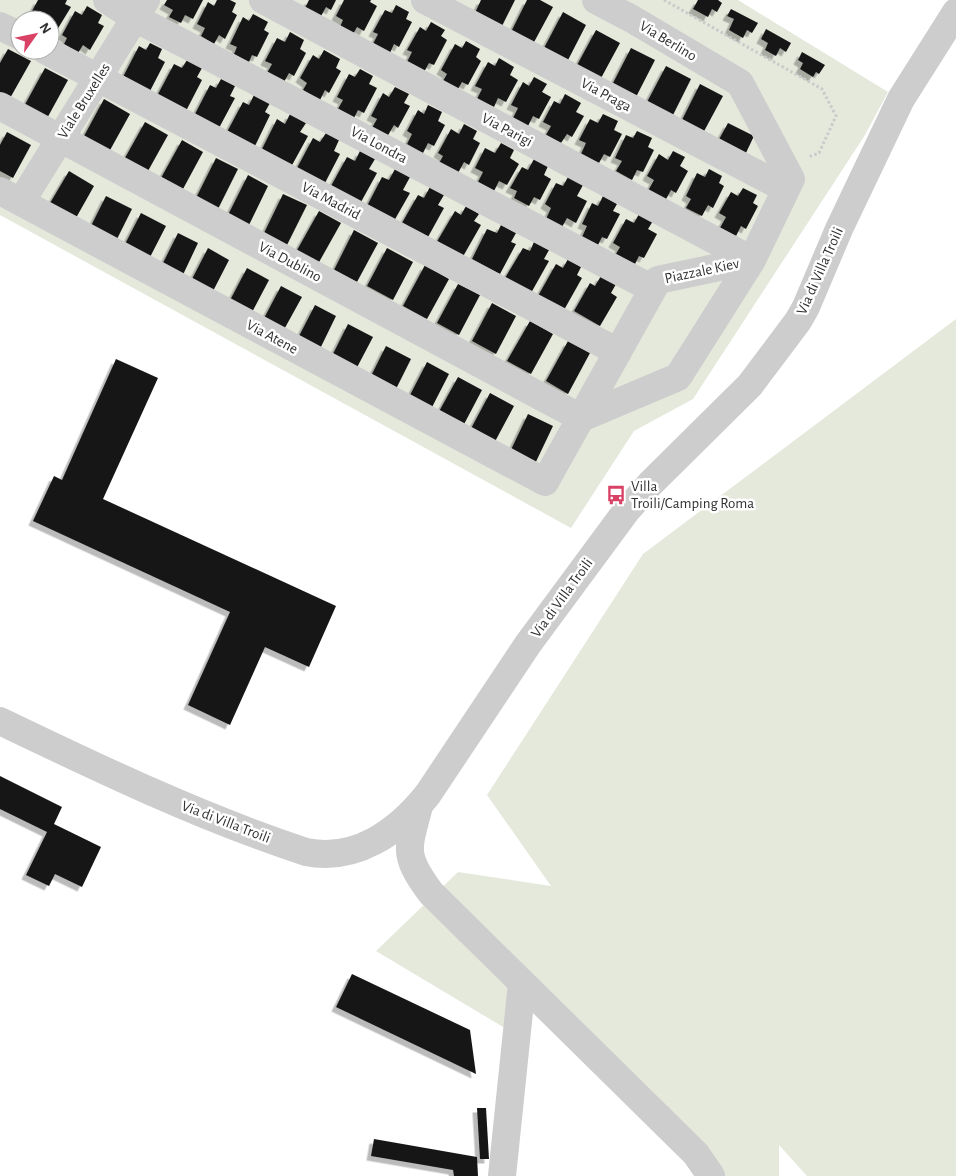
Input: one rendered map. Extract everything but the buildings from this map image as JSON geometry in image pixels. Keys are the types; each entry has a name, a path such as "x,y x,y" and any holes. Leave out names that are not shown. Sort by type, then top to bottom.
{"street":[{"name":"Via Londra","path":"106,0 141,9 653,289"},
{"name":"Via Parigi","path":"263,0 752,260"},
{"name":"Via Praga","path":"425,0 785,177"},
{"name":"Via Berlino","path":"596,0 632,19 740,84 785,177"},
{"path":"951,0 956,3"},
{"name":"Viale Bruxelles","path":"10,197 61,139 141,9"},
{"name":"Via di Villa Troili","path":"0,721 132,784 201,813 287,845 321,854 334,854 346,852 373,842 388,833 419,806 528,644 627,510 651,483 750,385 798,321 839,229 902,99 956,12"},
{"name":"Via Madrid","path":"60,58 618,352"},
{"name":"Via Dublino","path":"0,106 581,418"},
{"path":"752,260 785,177"},
{"name":"Via Atene","path":"10,197 545,482 581,418"},
{"name":"Piazzale Kiev","path":"581,418 658,280 752,260"},
{"name":"Piazzale Kiev","path":"581,418 678,377 752,260"},
{"path":"419,806 408,846 414,868 431,893 696,1154 711,1176"},
{"path":"502,1176 522,983"}],"path":[{"path":"664,0 822,89 836,116 819,153 785,177"}],"shaded area":[{"path":"0,0 738,0 888,92 865,135 693,399 634,431 571,528 0,215"},
{"path":"956,319 956,1176 807,1176 779,1145 779,1176 714,1176 539,983 503,1027 376,951 458,872 551,886 487,795 643,554"}],"place":[{"name":"Villa Troili/Camping Roma","path":"616,495"}]}
